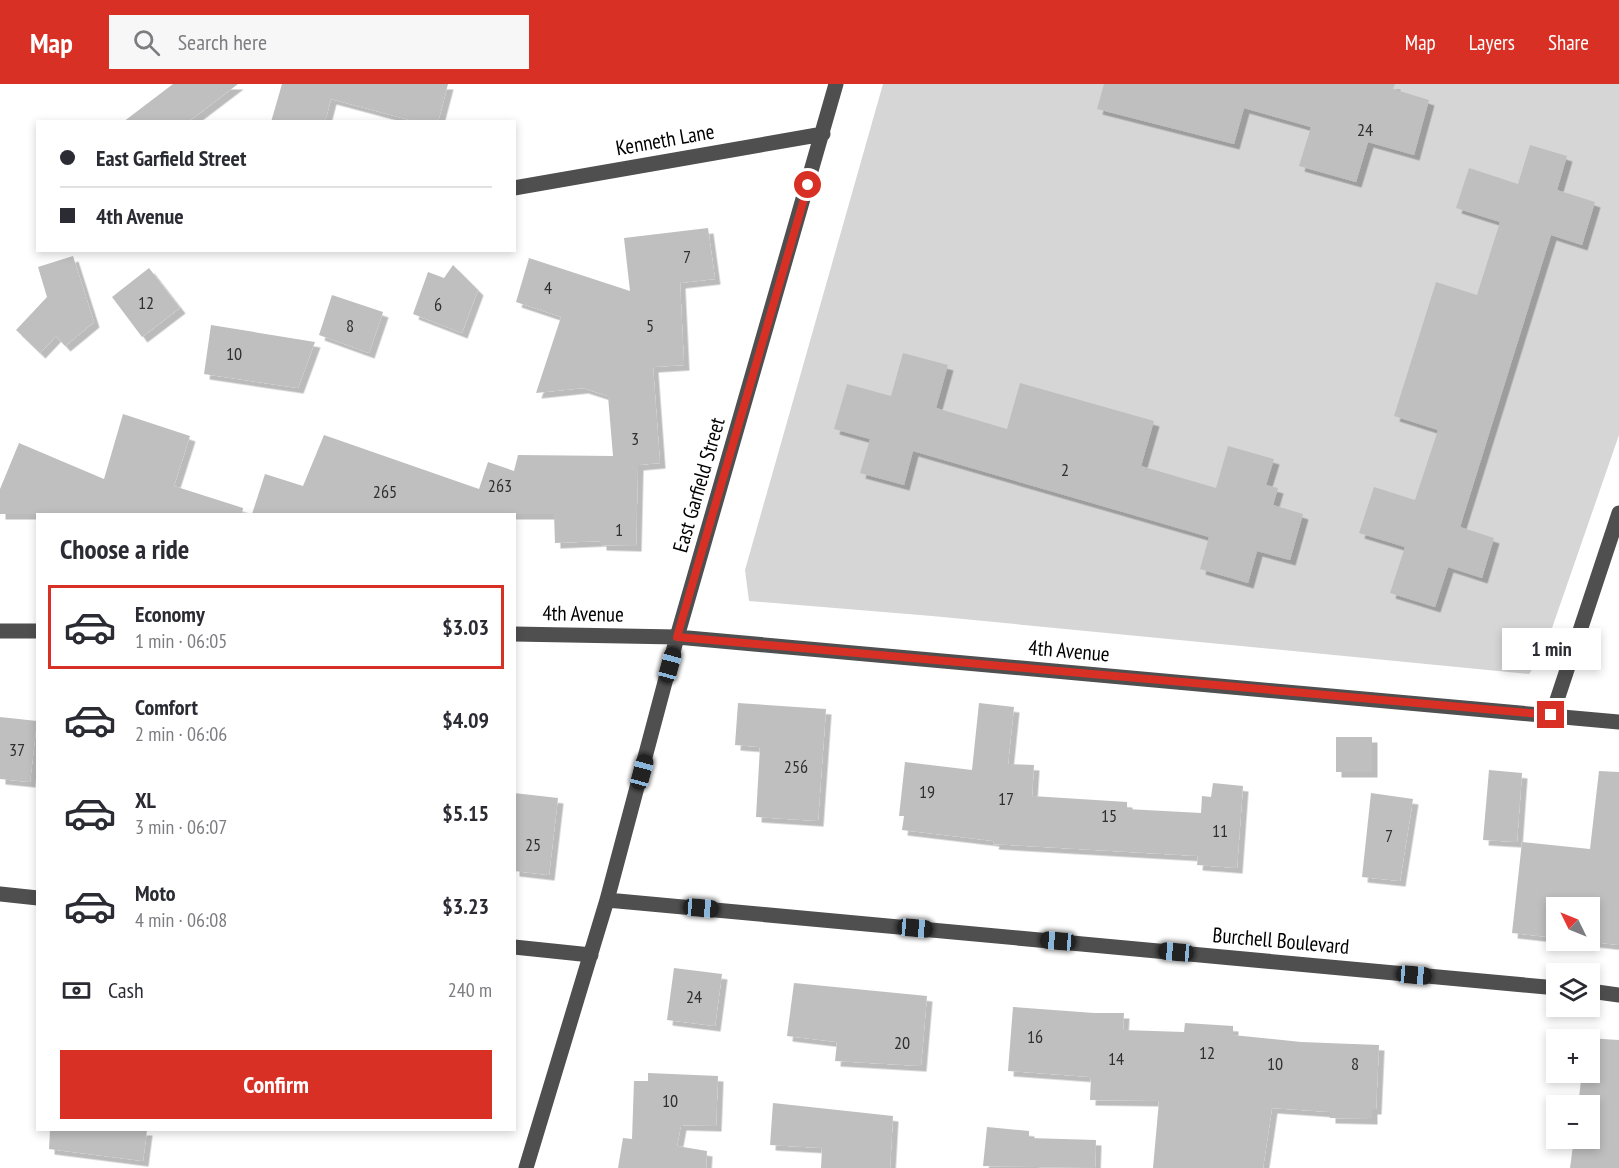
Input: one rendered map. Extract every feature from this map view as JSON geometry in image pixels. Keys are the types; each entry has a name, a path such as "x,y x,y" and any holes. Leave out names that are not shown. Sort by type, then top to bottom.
{"street":[{"name":"East Garfield Street","path":"526,1168 608,900 677,637 836,84"},
{"name":"Kenneth Lane","path":"516,188 823,134"},
{"path":"1551,715 1619,513"},
{"path":"0,631 36,631"},
{"name":"4th Avenue","path":"516,634 677,637 1619,722"},
{"path":"0,894 36,898"},
{"name":"Burchell Boulevard","path":"608,900 1546,987"},
{"path":"516,947 591,955"},
{"path":"1600,992 1619,995"}],"shaded area":[{"path":"883,84 1619,84 1619,435 1543,654 1529,674 932,616 749,601 745,570"}],"building":[{"path":"173,84 238,84 191,120 126,120"},
{"path":"282,84 448,84 439,120 410,120 331,99 326,120 272,120"},
{"path":"1104,84 1395,84 1393,89 1429,100 1414,155 1368,142 1356,182 1299,166 1311,127 1244,108 1234,144 1097,109"},
{"path":"1530,145 1567,156 1557,190 1595,202 1582,245 1551,235 1460,527 1494,538 1482,578 1448,567 1435,607 1390,593 1405,547 1359,533 1374,487 1415,500 1438,430 1394,416 1436,282 1477,295 1500,222 1456,208 1469,168 1518,184"},
{"path":"708,228 715,279 680,283 684,365 653,367 660,463 638,465 636,546 601,545 601,541 555,543 554,514 252,513 265,474 303,486 324,435 479,489 488,462 514,471 518,455 613,456 608,396 583,388 536,393 561,317 516,302 529,258 630,291 624,238"},
{"path":"73,256 94,322 65,346 56,336 40,353 16,330 47,297 38,267"},
{"path":"453,265 478,290 462,333 413,314 428,272 444,278"},
{"path":"149,268 180,308 142,337 112,297"},
{"path":"332,295 383,312 369,353 319,335"},
{"path":"211,325 315,342 298,388 204,374"},
{"path":"903,353 948,365 936,408 1007,429 1020,383 1154,421 1141,466 1216,488 1228,446 1274,459 1266,485 1278,488 1273,505 1303,514 1290,560 1257,551 1248,583 1200,569 1209,537 913,451 904,485 860,473 870,439 834,429 847,384 891,396"},
{"path":"123,414 190,436 174,486 243,508 242,513 0,514 0,489 19,443 104,479"},
{"path":"738,703 826,709 818,821 756,817 760,747 735,745"},
{"path":"979,703 1014,707 1008,764 1034,765 1032,796 1127,802 1127,809 1201,813 1202,796 1211,797 1213,783 1243,786 1237,868 1197,865 1198,856 993,844 994,841 902,830 904,816 899,816 905,762 972,770"},
{"path":"0,717 36,721 30,782 0,779"},
{"path":"1336,737 1372,737 1372,772 1336,772"},
{"path":"1489,770 1522,773 1517,842 1483,840"},
{"path":"1599,771 1619,772 1619,945 1600,943 1600,897 1546,897 1546,937 1512,933 1522,842 1590,849"},
{"path":"516,793 558,798 549,875 516,871"},
{"path":"1371,793 1413,799 1400,881 1362,877"},
{"path":"674,968 722,974 715,1026 667,1020"},
{"path":"794,983 927,996 921,1066 835,1061 837,1042 787,1036"},
{"path":"1013,1007 1124,1013 1123,1030 1184,1032 1185,1023 1233,1026 1233,1035 1301,1042 1379,1045 1376,1109 1372,1109 1372,1119 1330,1118 1330,1112 1272,1108 1263,1168 1153,1168 1159,1101 1090,1100 1091,1077 1008,1071"},
{"path":"1600,1039 1619,1040 1619,1168 1570,1168 1573,1149 1600,1149 1600,1095 1579,1095 1581,1083 1600,1083"},
{"path":"648,1073 718,1076 716,1126 681,1125 677,1146 707,1151 706,1168 618,1168 623,1138 632,1139 634,1081 648,1081"},
{"path":"773,1103 893,1116 890,1168 821,1168 822,1148 770,1145"},
{"path":"987,1127 1029,1131 1029,1138 1096,1140 1095,1168 983,1166"},
{"path":"50,1131 147,1131 143,1161 49,1149"}],"route":[{"path":"808,185 677,637 1551,715"}]}
